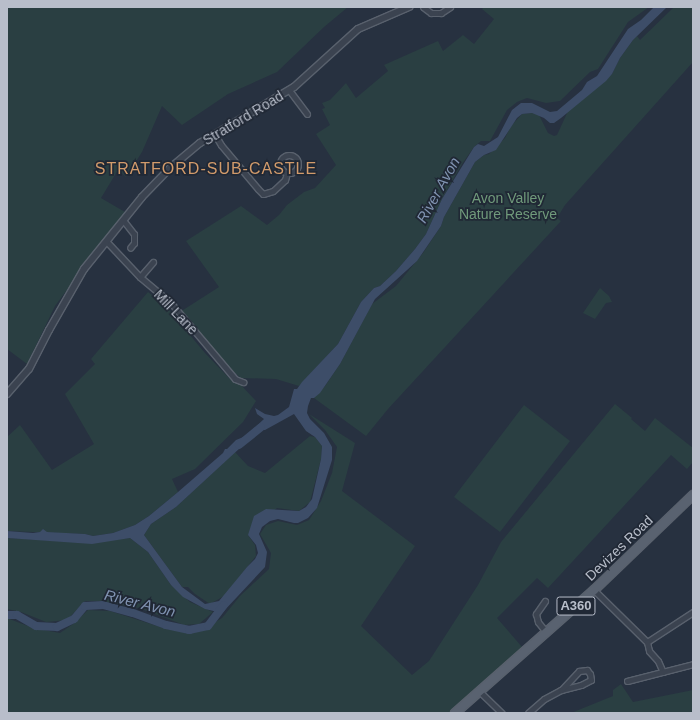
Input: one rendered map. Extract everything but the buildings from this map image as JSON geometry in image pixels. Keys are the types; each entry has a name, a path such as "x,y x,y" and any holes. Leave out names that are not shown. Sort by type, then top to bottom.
{"main road":[{"name":"Devizes Road","path":"455,713 594,590 693,496"}],"street":[{"name":"Stratford Road","path":"7,394 29,369 49,330 80,276 123,220 170,168 200,143 290,90 307,77 340,44 358,29 409,7"},
{"path":"423,7 431,13 441,13 450,7"},
{"path":"290,90 307,114"},
{"path":"214,134 221,145 263,194 273,191 285,180 287,174"},
{"path":"123,220 134,234 134,243 130,248"},
{"name":"Mill Lane","path":"107,242 140,277 171,303 235,379 244,382"},
{"path":"140,277 153,262"},
{"path":"594,590 647,642 649,651 658,661 663,672"},
{"path":"545,601 536,614 538,622 546,632"},
{"path":"647,642 693,612"},
{"path":"627,681 693,664"},
{"path":"528,713 544,699 561,690 581,685 591,680 590,674 587,670 579,671 561,690"},
{"path":"479,691 502,713"}],"green space":[{"path":"7,7 348,7 324,27 277,72 228,94 182,125 162,106 142,152 126,177 118,170 101,198 125,212 55,306 27,364 7,349"},
{"path":"484,7 649,7 628,22 598,69 590,72 560,101 546,103 527,98 517,102 507,110 490,141 481,141 474,147 462,164 442,199 426,234 415,249 396,271 380,286 374,288 361,302 338,344 299,386 276,379 241,378 229,368 180,312 219,287 186,241 241,206 267,225 279,215 287,205 304,192 315,188 336,165 316,134 330,125 322,109 325,108 322,103 330,100 346,83 356,98 388,71 384,65 438,41 443,51 463,35 474,44 494,19 482,9"},
{"name":"Avon Valley Nature Reserve","path":"674,7 693,7 693,62 565,205 557,218 561,221 388,409 366,436 314,398 325,386 340,364 372,304 396,286 423,253 441,226 444,217 475,162 484,155 489,154 505,138 511,126 522,114 532,113 539,115 548,133 554,136 557,135 568,111 612,74 620,58 637,36 640,40"},
{"path":"600,288 609,296 612,302 606,303 595,319 583,313"},
{"path":"148,292 164,304 205,353 230,379 241,385 256,401 243,422 195,469 172,479 178,492 149,516 135,525 113,533 93,536 85,534 7,531 7,437 20,425 52,470 94,444 65,394 95,364 91,359"},
{"path":"615,404 645,431 655,418 693,448 693,462 687,469 671,455 548,588 537,578 497,618 522,647 449,713 7,713 7,618 33,628 60,633 73,624 88,610 110,611 170,630 201,631 222,618 240,596 269,569 271,553 260,534 266,525 278,521 297,525 309,520 321,501 332,473 337,447 325,430 309,414 355,443 342,491 415,546 361,626 412,675 429,661 478,585 501,542"},
{"path":"524,405 570,441 500,532 454,497"},
{"path":"310,436 315,437 322,446 321,459 310,502 299,511 277,508 248,535 255,545 256,556 224,596 210,604 195,594 188,587 182,587 144,535 151,524 176,507 235,452 248,466 265,473"},
{"path":"7,538 75,542 130,538 148,552 171,585 190,602 213,612 199,624 184,625 139,608 100,601 85,601 67,620 46,622 21,612 7,609"},
{"path":"621,684 633,702 693,690 693,713 571,713 613,696 613,690"}],"water":[{"path":"654,7 667,7 633,40 606,81 561,118 554,123 550,123 544,118 532,113 522,114 517,118 496,150 484,155 475,162 444,217 441,226 417,261 375,299 340,364 320,393 314,398 311,398 308,406 307,413 310,419 324,433 332,447 332,460 317,508 308,518 298,523 278,519 270,521 262,527 259,534 267,552 265,567 222,613 205,609 183,597 171,585 148,552 130,538 92,544 7,538 7,531 33,533 40,532 43,529 47,532 85,534 93,536 113,533 135,525 149,516 178,492 236,440 246,436 248,438 240,448 176,507 151,524 144,535 182,587 205,604 219,601 255,559 258,553 256,545 248,535 254,516 266,509 299,511 306,507 312,499 321,459 322,446 315,437 306,431 294,414 265,430 257,430 253,434 251,431 264,419 257,414 255,408 265,414 274,416 278,415 289,407 294,389 297,389 338,344 361,302 374,288 380,286 396,271 426,234 442,199 474,147 478,144 484,146 498,137 512,110 521,103 532,103 550,112 557,111 582,90 587,82 597,76 628,29 641,20"}],"waterway":[{"name":"River Avon","path":"239,445 261,427"},
{"name":"River Avon","path":"7,615 17,615 36,626 57,627 74,619 85,606 103,605 133,613 166,625 189,630 208,626 224,605"}],"district":[{"name":"STRATFORD-SUB-CASTLE","path":"206,169"}]}
